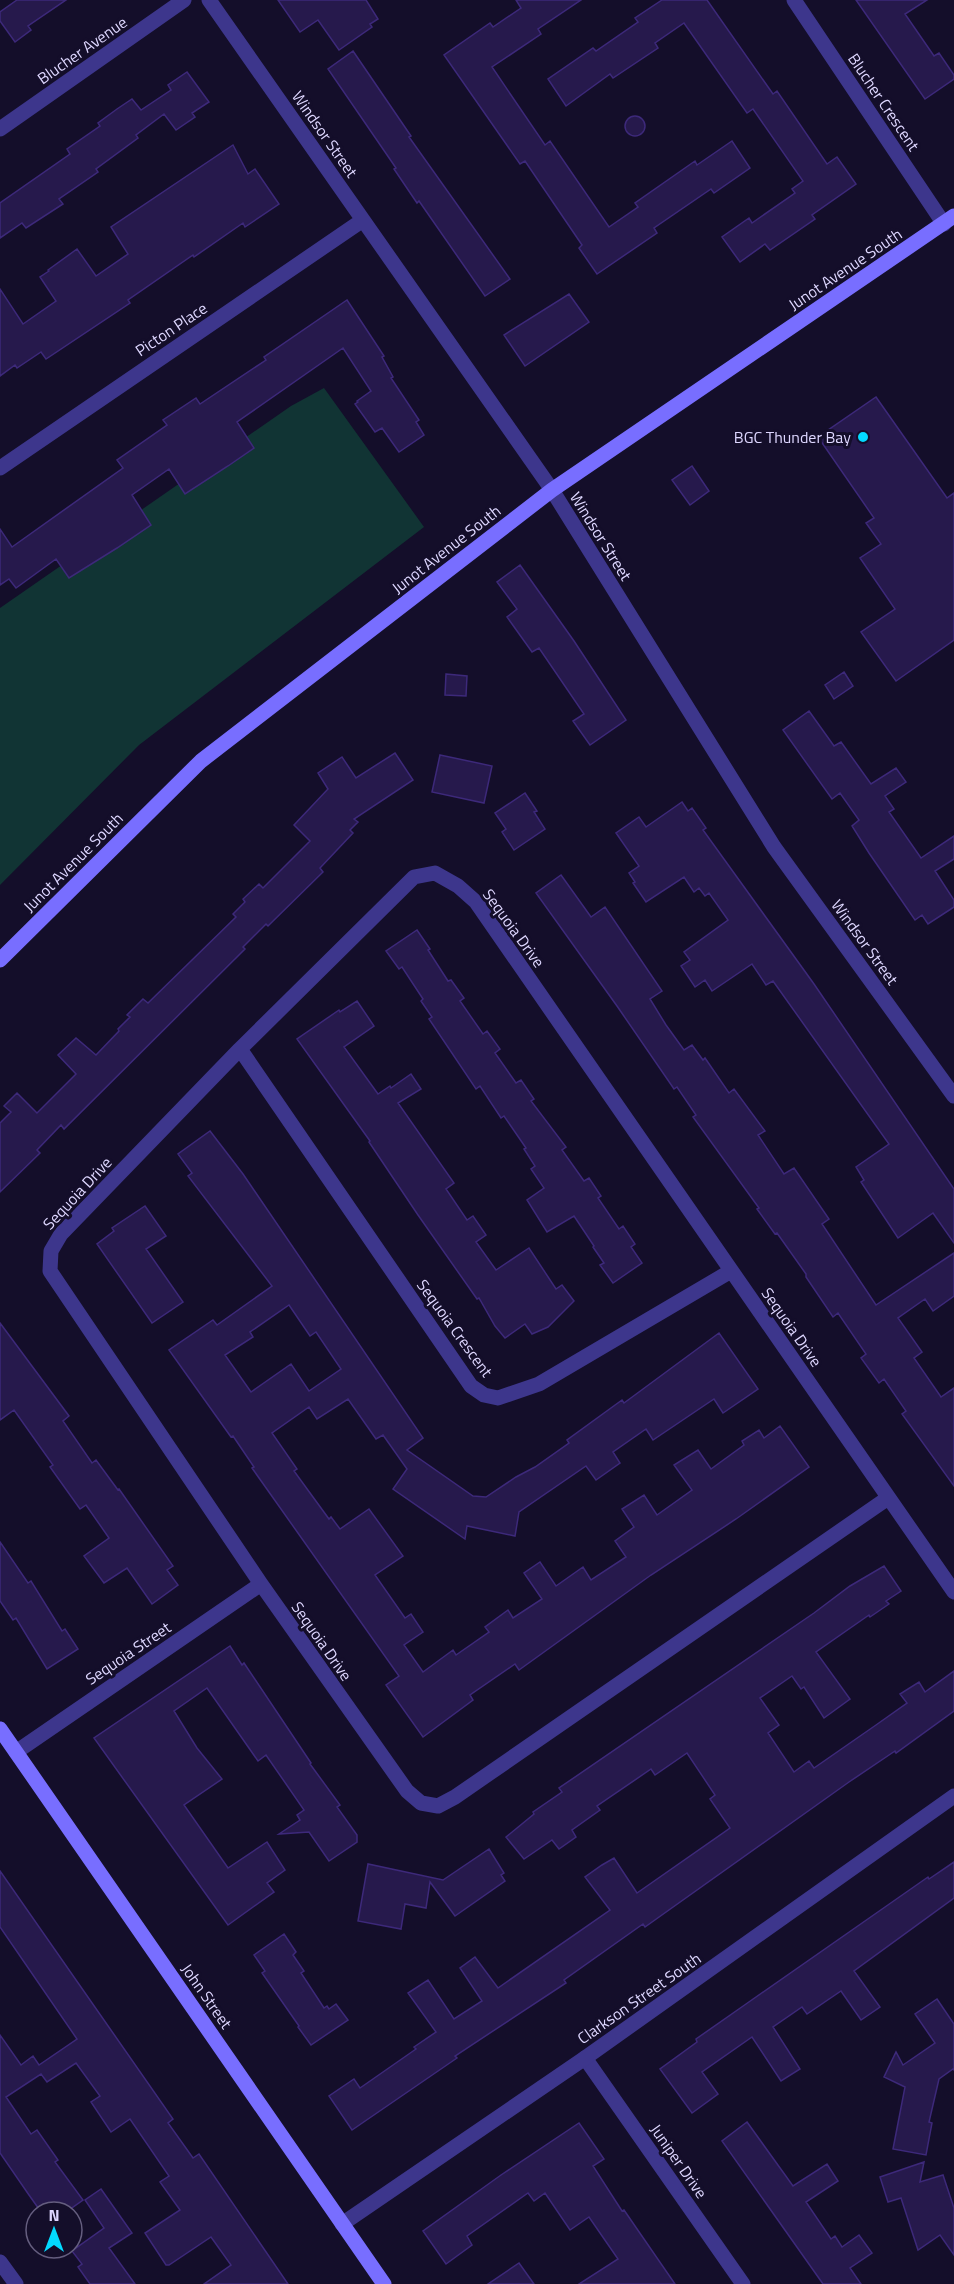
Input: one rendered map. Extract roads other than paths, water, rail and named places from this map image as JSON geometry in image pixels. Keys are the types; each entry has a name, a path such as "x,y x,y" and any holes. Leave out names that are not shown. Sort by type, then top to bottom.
{"main road":[{"name":"Junot Avenue South","path":"0,960 201,761 552,490 949,220"},
{"name":"John Street","path":"0,1729 384,2284"}],"street":[{"name":"Blucher Avenue","path":"0,129 184,0"},
{"name":"Windsor Street","path":"210,0 552,490 774,848 954,1096"},
{"name":"Blucher Crescent","path":"794,0 949,220"},
{"name":"Picton Place","path":"0,468 363,220"},
{"name":"Sequoia Drive","path":"888,1498 438,1806 421,1803 407,1791 261,1584 50,1271 51,1251 61,1234 240,1049 414,878 435,873 458,886 476,902 954,1592"},
{"name":"Sequoia Crescent","path":"240,1049 471,1386 484,1395 498,1398 539,1384 731,1271"},
{"name":"Sequoia Street","path":"16,1752 261,1584"},
{"name":"Clarkson Street South","path":"342,2224 585,2058 954,1796"},
{"name":"Juniper Drive","path":"585,2058 743,2284"},
{"path":"0,2262 16,2284"}],"place":[{"name":"BGC Thunder Bay","path":"863,437"}]}
